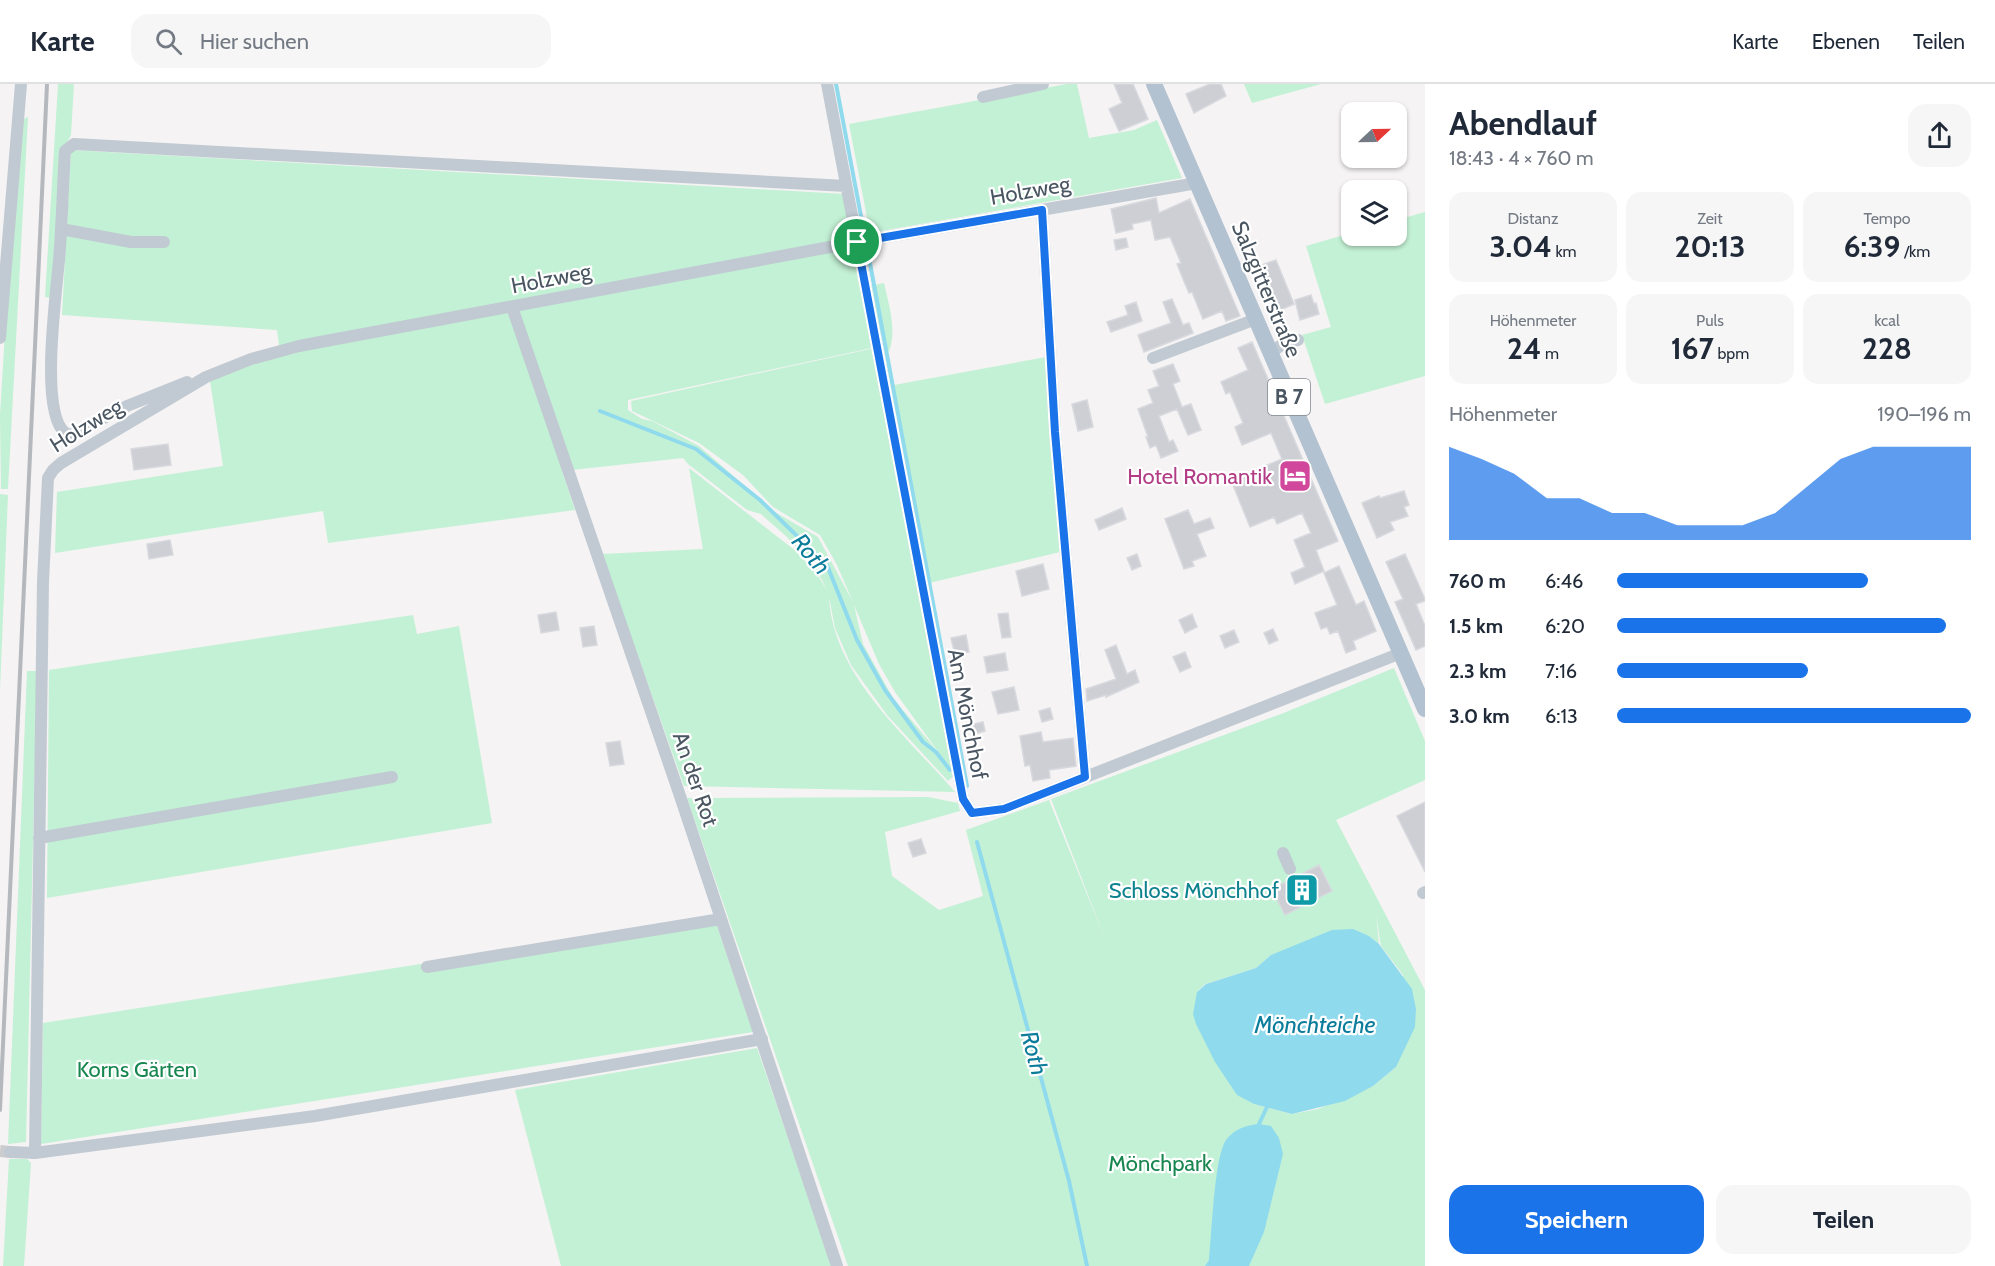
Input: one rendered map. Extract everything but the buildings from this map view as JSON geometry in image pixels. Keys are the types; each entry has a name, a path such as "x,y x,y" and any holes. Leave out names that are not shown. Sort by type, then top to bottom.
{"main road":[{"name":"Salzgitterstraße","path":"1154,84 1425,709"}],"street":[{"path":"0,338 21,84"},
{"path":"827,84 857,242"},
{"path":"983,97 1042,84"},
{"path":"206,376 179,384 127,406 71,435 61,430 54,408 50,350 61,230 65,152 74,144 846,186"},
{"name":"Holzweg","path":"39,838 43,582 48,478 61,463 206,376 251,359 299,346 857,242 1197,183"},
{"path":"1042,210 1055,432 1085,777"},
{"path":"0,249 9,225"},
{"path":"61,230 131,242 164,242"},
{"name":"Am Mönchhof","path":"857,242 963,799 972,813 1004,809 1401,653"},
{"name":"An der Rot","path":"512,307 722,919 837,1266"},
{"path":"1153,358 1256,319"},
{"path":"1270,353 1283,344 1298,340"},
{"path":"35,1153 39,838 392,777"},
{"path":"1283,854 1290,869"},
{"path":"428,967 722,919"},
{"path":"10,1152 35,1153 315,1116 762,1039"}],"green space":[{"path":"58,84 74,84 71,135 62,152 52,298 45,297"},
{"path":"1077,84 1089,138 1134,130 1157,120 1182,178 870,233 849,124"},
{"path":"1244,84 1321,84 1252,103"},
{"path":"28,117 8,489 1,489 0,415 10,249 22,120"},
{"path":"71,150 845,194 872,348 628,400 628,410 699,446 775,512 818,537 853,602 837,565 820,535 773,507 743,475 699,443 632,411 631,401 875,348 955,775 895,692 879,664 854,605 863,644 893,698 934,747 954,776 948,781 887,715 851,665 835,628 829,597 834,626 844,653 858,679 895,727 955,792 684,786 602,554 703,549 689,468 797,552 819,577 827,591 821,578 810,563 787,537 761,514 747,510 683,458 562,471 575,510 328,543 323,511 55,553 57,492 223,466 210,381 279,346 277,330 62,315"},
{"path":"1425,212 1425,376 1325,404 1302,335 1331,327 1306,246 1341,236 1341,246 1407,246 1407,217"},
{"path":"884,283 892,326 889,352 880,333 870,286"},
{"path":"1046,357 1060,552 929,583 894,385"},
{"path":"0,494 8,495 0,690"},
{"path":"413,615 417,634 459,626 492,823 47,898 49,670"},
{"name":"Mönchpark","path":"1394,668 1425,741 1425,780 1336,820 1425,990 1425,1266 848,1266 687,798 928,797 958,803 960,811 885,832 892,876 939,910 983,896 966,830 1049,800 1105,939 1051,799 1281,714","holes":["1376,915 1381,946 1403,975 1396,1067 1373,1086 1318,1109 1292,1114 1254,1104 1197,992 1205,984 1256,968 1271,955 1369,936 1379,944"]},
{"path":"27,671 37,671 26,1142 8,1144"},
{"name":"Korns Gärten","path":"716,923 753,1032 41,1144 43,1023 427,963"},
{"path":"757,1048 832,1266 561,1266 515,1090"},
{"path":"9,1159 27,1159 31,1163 24,1266 3,1266"}],"water":[{"name":"Mönchteiche","path":"1353,929 1369,936 1379,944 1412,989 1416,1009 1415,1027 1396,1067 1373,1086 1345,1101 1292,1114 1254,1104 1237,1095 1215,1062 1196,1024 1193,1014 1197,992 1206,984 1256,968 1271,955 1332,930"},
{"path":"1259,1124 1271,1126 1279,1138 1283,1154 1264,1232 1249,1266 1205,1266 1209,1260 1216,1179 1222,1149 1226,1140 1237,1130"}],"waterway":[{"path":"836,84 864,232"},
{"path":"867,247 967,786"},
{"name":"Roth","path":"600,411 696,449 760,500 827,565 857,640 885,690 923,742 936,752 950,770"},
{"name":"Roth","path":"977,842 1069,1181 1087,1266"},
{"path":"1259,1124 1267,1107"}],"tunnel":[{"path":"0,1151 10,1152"}],"railway":[{"path":"0,1110 47,84"}],"place":[{"name":"Hotel Romantik","path":"1295,476"},
{"name":"Schloss Mönchhof","path":"1302,890"}],"route":[{"path":"1042,210 1055,432 1085,777 1004,809 972,813 966,807 963,799 857,242 1042,210"}]}
